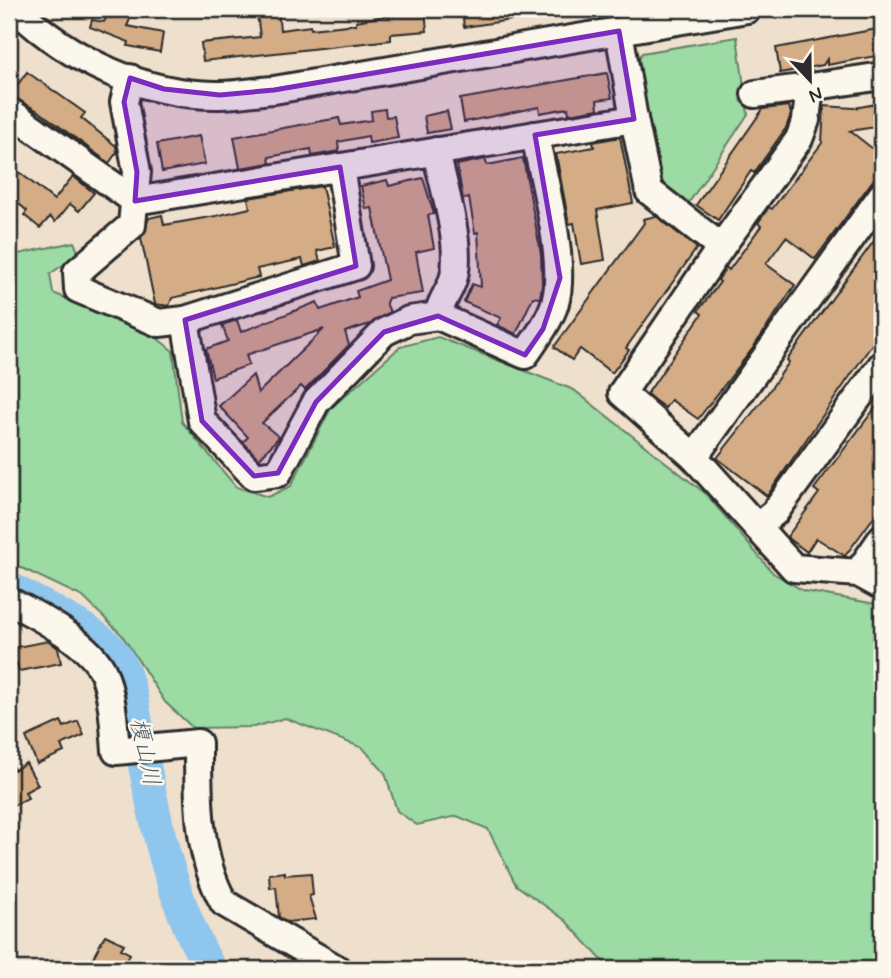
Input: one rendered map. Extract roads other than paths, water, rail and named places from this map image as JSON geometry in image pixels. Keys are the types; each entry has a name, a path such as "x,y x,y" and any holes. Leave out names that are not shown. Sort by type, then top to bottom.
{"street":[{"path":"16,9 78,57 164,89 220,95 274,90 747,9"},
{"path":"619,31 649,191 721,247"},
{"path":"755,94 882,76"},
{"path":"130,78 124,102 137,172 132,225 77,272 78,289 159,323 186,320 356,266 340,167"},
{"path":"810,87 806,120 799,139 721,247 622,393 694,457 794,568 858,573 882,586"},
{"path":"9,111 135,201 634,119"},
{"path":"186,320 202,421 254,476 278,473 316,402 384,332 410,320 438,316 525,355 543,329 555,304 560,278 535,135"},
{"path":"436,151 455,250 454,277 440,302 438,316"},
{"path":"694,457 882,195"},
{"path":"757,527 775,512 882,365"},
{"path":"858,573 882,538"},
{"path":"9,601 40,616 92,656 104,673 116,751 198,743 202,832 216,889 224,903 337,969"}],"waterway":[{"name":"榎山川","path":"9,588 95,637 114,654 120,665 132,699 152,804 169,871 194,937 210,969"}]}
